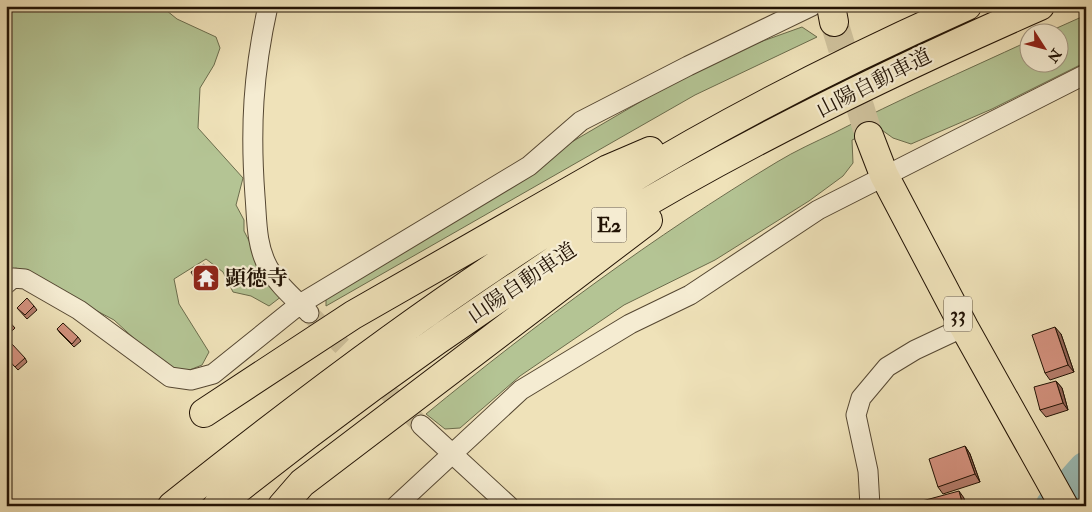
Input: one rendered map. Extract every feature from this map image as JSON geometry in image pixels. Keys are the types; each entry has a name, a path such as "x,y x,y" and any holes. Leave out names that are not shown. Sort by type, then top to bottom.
{"main road":[{"name":"山陽自動車道","path":"172,506 258,437 453,294 618,187 777,98 967,6"},
{"name":"山陽自動車道","path":"217,506 308,433 416,354 606,226 748,146 936,52 1040,6"},
{"path":"204,413 353,315 608,170 725,115 777,98"},
{"name":"33","path":"869,136 884,175 964,327 1059,497"},
{"path":"282,506 302,484 324,466 612,246 748,146"}],"street":[{"path":"268,6 254,84 251,120 256,225 260,246 268,266 280,284 305,309"},
{"path":"6,284 13,278 25,279 79,310 170,377 191,380 213,374 305,309 529,166 581,121 688,66 812,6"},
{"path":"396,506 521,390 630,324 690,295 818,210 1086,74"},
{"path":"870,506 868,471 856,415 861,398 886,367 915,350 964,327"},
{"path":"421,425 509,506"}],"green space":[{"path":"6,6 161,6 177,19 216,37 220,48 214,65 200,88 198,128 243,178 236,205 244,220 244,231 265,272 282,296 269,306 251,296 233,292 223,272 206,259 174,279 179,304 209,352 202,365 182,373 151,354 114,320 16,268 6,273"},
{"path":"1086,15 1086,62 1070,70 1070,22"},
{"path":"802,27 817,37 695,95 326,306 326,297 558,150 681,78 749,46"},
{"path":"1020,45 1020,72 1066,72 992,109 911,144 893,138 879,128 852,140 853,163 843,176 809,201 715,260 624,305 520,376 460,428 445,429 426,414 553,314 641,250 731,190 798,150"}],"building":[{"path":"204,264 211,277 198,285 191,272"},
{"path":"27,298 34,306 25,315 17,308"},
{"path":"6,318 12,324 6,330"},
{"path":"63,323 78,337 72,344 57,329"},
{"path":"1055,327 1068,365 1045,373 1032,335"},
{"path":"12,344 25,358 15,367 6,357 6,349"},
{"path":"1056,381 1063,403 1040,410 1034,387"},
{"path":"965,446 975,474 938,487 929,459"},
{"path":"959,491 963,506 923,506 922,501"}],"waterway":[{"path":"1053,506 1086,469"}],"tunnel":[{"path":"834,22 869,136"},
{"path":"309,313 421,425"}],"place":[{"name":"顕徳寺","path":"206,278"}]}
